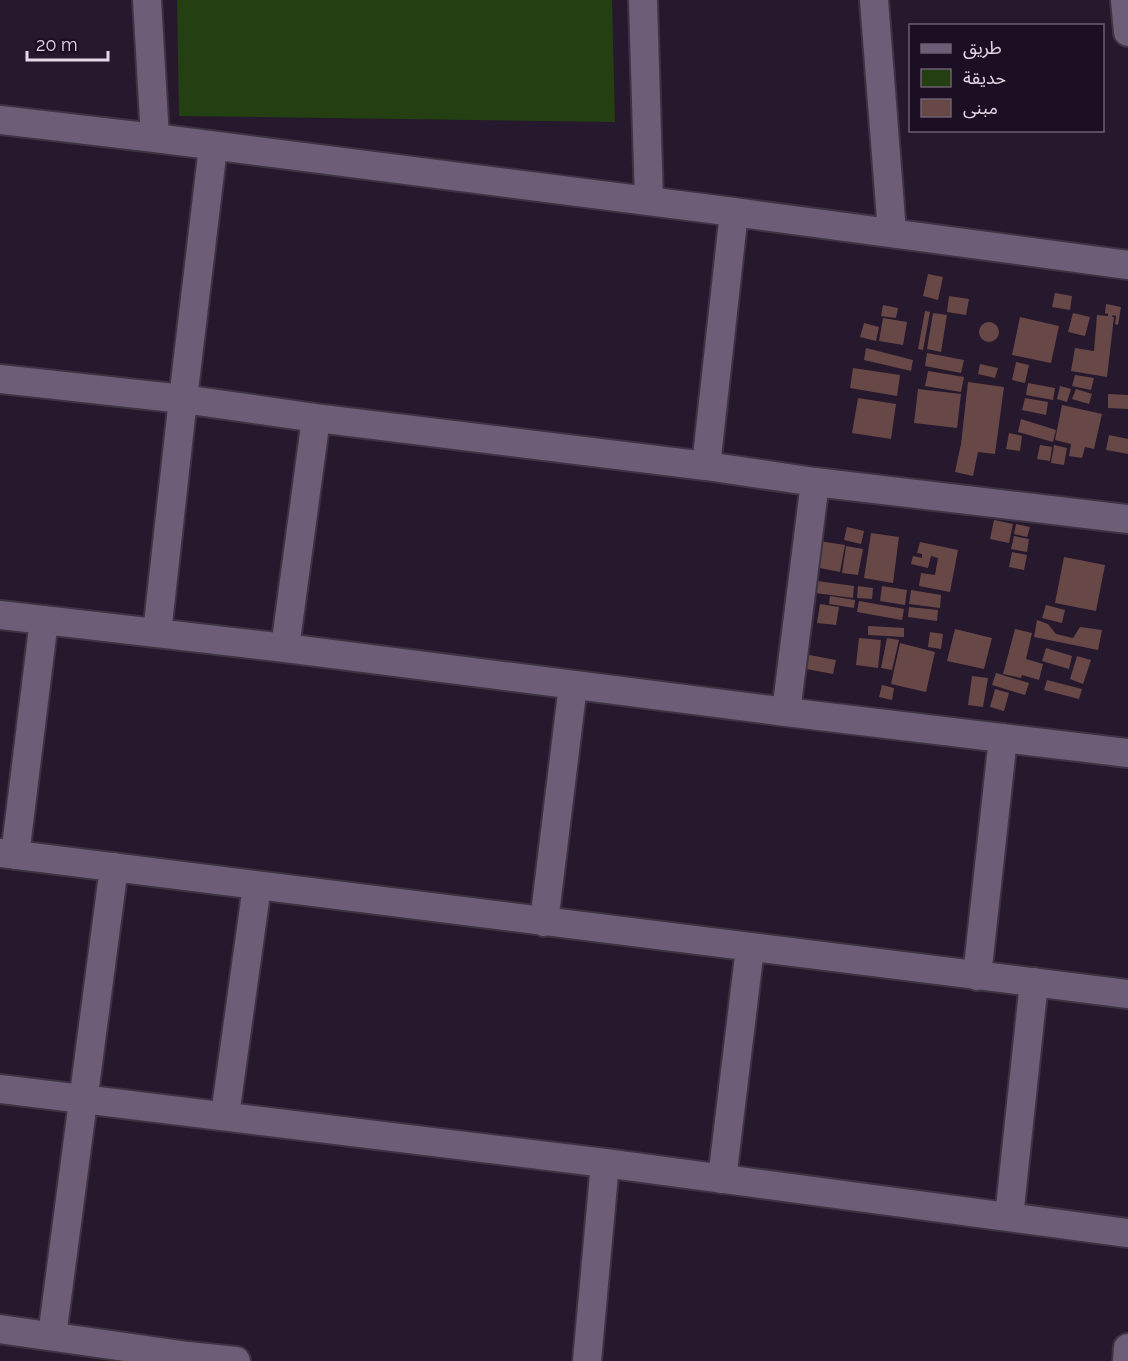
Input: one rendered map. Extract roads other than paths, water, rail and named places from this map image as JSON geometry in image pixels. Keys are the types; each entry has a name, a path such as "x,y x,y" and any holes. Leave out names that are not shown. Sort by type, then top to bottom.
{"street":[{"path":"147,0 155,138"},
{"path":"643,0 650,201"},
{"path":"874,0 892,232"},
{"path":"1125,0 1128,32"},
{"path":"0,120 892,232 1128,265"},
{"path":"157,633 213,147"},
{"path":"706,466 734,212"},
{"path":"0,379 183,399 815,482 1128,519"},
{"path":"285,648 316,418"},
{"path":"786,712 815,482"},
{"path":"0,615 285,648 1128,753"},
{"path":"44,620 8,854 1128,994"},
{"path":"544,922 573,685"},
{"path":"977,976 1003,738"},
{"path":"52,1336 114,867"},
{"path":"225,1115 257,886"},
{"path":"722,1179 750,948"},
{"path":"1009,1218 1034,982"},
{"path":"0,1089 605,1163 1128,1233"},
{"path":"587,1361 605,1163"},
{"path":"0,1329 188,1358 236,1361"},
{"path":"1127,1361 1128,1348"}]}
